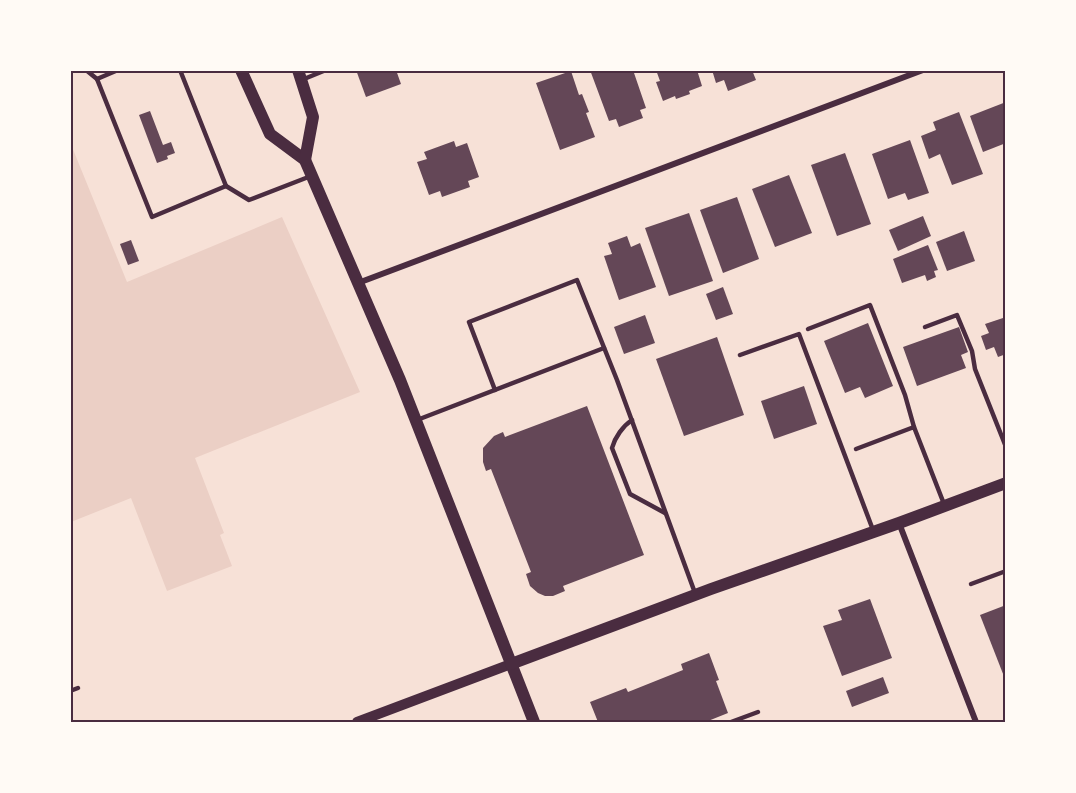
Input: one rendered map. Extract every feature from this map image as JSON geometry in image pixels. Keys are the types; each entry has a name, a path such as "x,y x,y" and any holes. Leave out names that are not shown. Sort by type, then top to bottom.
{"main road":[{"path":"241,70 270,134 305,160 416,420 534,723"},
{"path":"300,75 314,117 305,160"},
{"path":"511,664 1005,484"}],"street":[{"path":"357,284 923,70"},
{"path":"899,523 976,723"},
{"path":"357,723 511,664"}],"lane":[{"path":"86,70 97,79 152,217 226,186"},
{"path":"97,79 118,70"},
{"path":"180,70 226,186 249,200 312,176"},
{"path":"300,75 326,70"},
{"path":"495,390 470,322 577,280 632,420 696,595"},
{"path":"808,329 870,305 945,506"},
{"path":"925,327 957,315 1005,447"},
{"path":"740,355 799,334 873,532"},
{"path":"416,420 604,348"},
{"path":"632,420 614,441 612,448 630,494 665,513"},
{"path":"856,449 914,428"},
{"path":"971,584 1005,571"},
{"path":"70,691 78,688"},
{"path":"731,723 758,712"}],"shaded area":[{"path":"70,142 127,282 282,217 360,392 195,458 224,533 220,535 232,566 167,591 131,498 71,522"}],"building":[{"path":"356,70 396,70 401,84 366,97"},
{"path":"590,70 633,70 646,108 640,110 643,118 619,127 616,119 609,121"},
{"path":"656,70 697,70 702,86 689,91 690,94 676,99 675,96 663,101 656,82 660,81"},
{"path":"712,70 752,70 756,80 728,91 724,80 716,83"},
{"path":"571,71 579,95 582,94 589,112 586,113 595,137 560,150 536,83"},
{"path":"1006,102 1006,143 983,152 970,116"},
{"path":"150,111 163,145 171,142 175,153 167,156 168,159 157,163 139,115"},
{"path":"959,112 983,174 952,185 940,154 929,159 921,136 936,130 933,122"},
{"path":"910,140 929,193 908,200 905,193 888,199 872,154"},
{"path":"454,141 456,147 467,143 479,177 468,181 470,187 442,197 440,191 429,195 417,162 427,159 424,152"},
{"path":"845,153 871,224 837,236 811,165"},
{"path":"789,175 812,233 775,247 752,189"},
{"path":"737,197 759,259 723,273 700,210"},
{"path":"689,213 713,281 669,296 645,228"},
{"path":"923,216 931,236 898,251 889,230"},
{"path":"964,231 975,261 947,271 936,242"},
{"path":"627,236 631,247 640,243 656,287 619,300 604,256 612,254 608,243"},
{"path":"131,240 139,261 128,265 120,244"},
{"path":"928,245 938,270 934,271 936,277 927,281 925,275 902,283 893,259"},
{"path":"723,287 733,314 716,320 706,294"},
{"path":"645,315 655,343 624,354 614,327"},
{"path":"1006,317 1006,354 998,357 994,347 986,350 981,336 989,333 985,324"},
{"path":"868,323 893,386 865,398 860,387 845,393 824,341"},
{"path":"959,327 968,352 961,355 966,368 917,386 903,347"},
{"path":"717,337 744,415 684,436 656,359"},
{"path":"804,386 817,424 774,439 761,401"},
{"path":"587,406 644,555 563,586 565,591 553,596 545,596 530,586 526,574 531,572 491,469 486,471 483,462 483,448 494,436 503,432 505,437"},
{"path":"870,599 892,658 842,676 823,626 842,620 838,610"},
{"path":"1006,605 1006,679 1005,679 980,615"},
{"path":"709,653 728,713 709,722 598,722 590,702 626,688 628,692 683,670 681,664"},
{"path":"883,677 889,693 852,707 846,691"}]}
